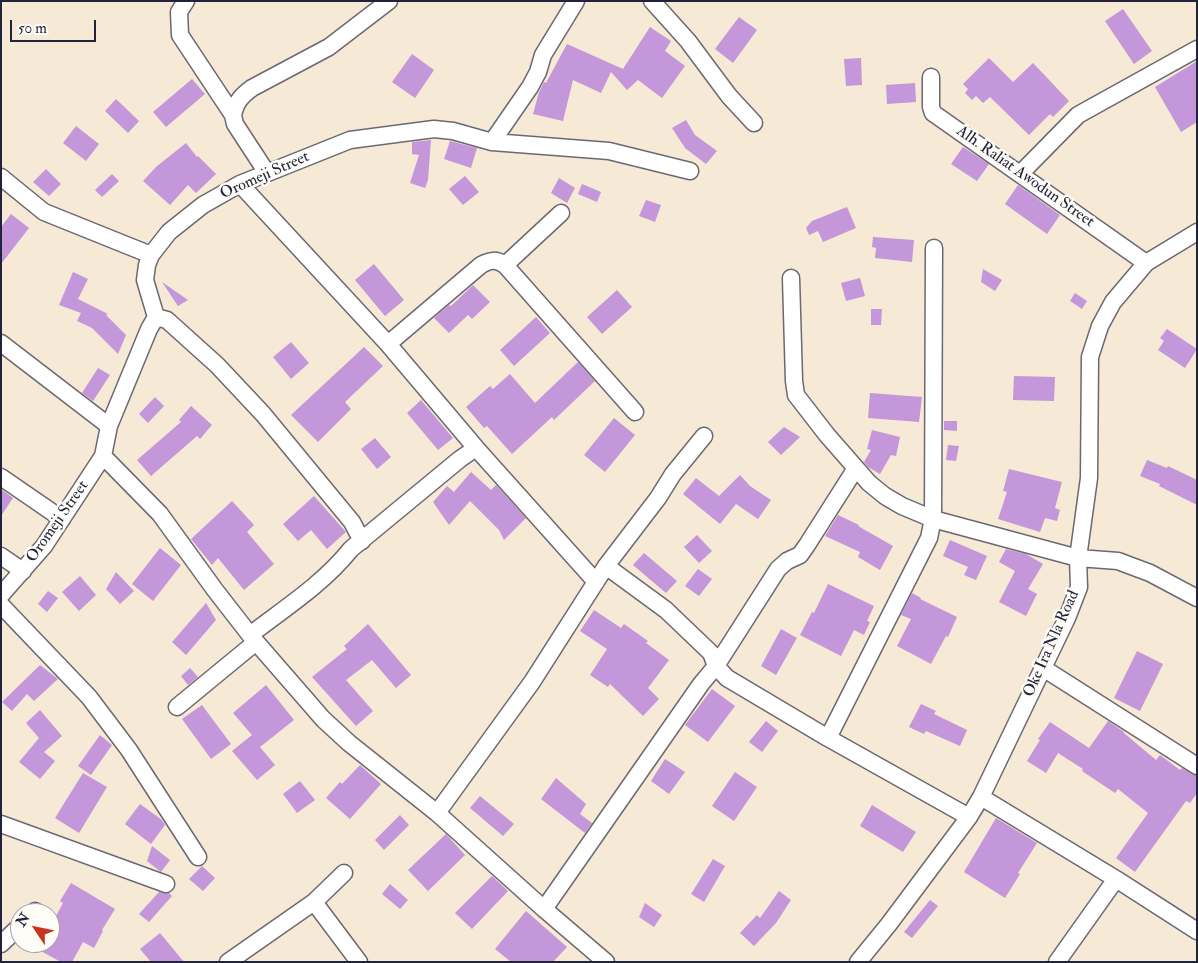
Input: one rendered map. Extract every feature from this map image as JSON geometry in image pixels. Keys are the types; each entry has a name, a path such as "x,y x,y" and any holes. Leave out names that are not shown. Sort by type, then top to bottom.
{"street":[{"path":"186,1 179,12 180,35 233,115 235,124 267,173"},
{"path":"233,115 235,104 242,95 329,47 389,1"},
{"path":"492,142 530,87 538,72 542,55 576,1"},
{"path":"652,1 688,41 729,96 754,123"},
{"path":"1021,173 1078,115 1197,49"},
{"name":"Alh. Raliat Awodun Street","path":"931,77 931,107 933,112 1146,263"},
{"name":"Oromeji Street","path":"1,595 44,546 103,456 109,426 148,329 156,318 145,280 150,255 169,232 203,205 240,184 350,140 434,128 453,131 492,142 609,150 690,170"},
{"path":"1,177 44,212 150,255"},
{"path":"240,184 388,344 476,448 596,582"},
{"path":"505,265 561,213"},
{"name":"Oke Ira Nla Road","path":"858,962 889,924 969,817 981,797 1043,668 1079,587 1078,558 1089,478 1090,357 1100,326 1113,302 1146,263 1197,232"},
{"path":"828,738 929,538 933,519 934,248"},
{"path":"388,344 481,265 489,261 498,261 505,265 636,412"},
{"path":"791,278 796,395 856,468 886,496 902,506 933,519 1078,558 1118,561 1150,572 1197,598"},
{"path":"156,318 167,320 217,365 263,414 352,522 362,541"},
{"path":"1,343 109,426"},
{"path":"437,813 532,682 606,566 658,498 673,474 704,436"},
{"path":"177,707 253,638 313,588 343,560 351,549 476,448"},
{"path":"103,456 160,514 215,590 253,638 323,719 349,743 437,813 606,962"},
{"path":"544,909 701,684 716,666 778,569 787,560 800,555 856,468"},
{"path":"1,477 62,519"},
{"path":"1,556 23,571"},
{"path":"606,566 666,610 711,653 716,666 727,678 828,738 969,817"},
{"path":"1,605 89,697 129,750 198,857"},
{"path":"1043,668 1197,766"},
{"path":"981,797 1197,931"},
{"path":"1,824 166,884"},
{"path":"228,962 314,902 344,873"},
{"path":"1057,962 1116,879"},
{"path":"314,902 359,962"}],"building":[{"path":"1123,9 1152,51 1134,64 1105,21"},
{"path":"739,17 757,30 733,63 715,49"},
{"path":"650,27 671,41 665,51 685,66 662,98 638,80 627,90 611,72 601,93 573,80 563,121 533,114 539,92 544,82 546,83 567,44 623,69"},
{"path":"412,54 434,70 415,98 392,82"},
{"path":"861,58 862,85 846,86 844,59"},
{"path":"989,58 1013,82 1033,63 1069,101 1053,117 1050,114 1029,135 990,97 983,103 976,96 972,100 965,93 968,89 963,84"},
{"path":"1197,61 1197,122 1181,132 1155,87"},
{"path":"192,79 205,94 166,127 153,112"},
{"path":"915,83 916,102 887,104 886,85"},
{"path":"116,99 139,121 128,133 105,111"},
{"path":"686,120 695,135 717,151 706,164 685,148 672,128"},
{"path":"76,126 99,144 86,161 63,143"},
{"path":"431,140 428,180 425,188 410,183 419,155 412,154 412,142"},
{"path":"450,141 477,148 471,168 444,159"},
{"path":"186,143 197,157 216,174 196,193 188,185 170,205 143,181 156,167"},
{"path":"963,147 989,164 977,181 951,164"},
{"path":"46,169 61,184 49,196 33,182"},
{"path":"112,174 119,181 102,197 95,190"},
{"path":"465,176 479,192 463,205 449,189"},
{"path":"559,178 575,188 567,203 551,193"},
{"path":"582,184 601,192 597,202 578,194"},
{"path":"1018,185 1060,215 1047,234 1005,204"},
{"path":"646,200 661,205 655,222 639,216"},
{"path":"847,207 856,228 823,242 818,231 809,235 806,228 812,221"},
{"path":"11,214 29,228 1,264 1,227"},
{"path":"873,237 914,240 912,262 875,258 876,248 872,247"},
{"path":"374,264 404,300 385,316 355,280"},
{"path":"983,269 1002,280 995,291 981,282"},
{"path":"73,272 88,279 78,299 108,314 106,315 126,335 118,354 92,328 77,321 81,313 59,305"},
{"path":"860,278 865,296 846,301 841,283"},
{"path":"162,282 188,300 178,306"},
{"path":"473,285 490,302 472,319 468,315 449,333 434,318 449,305 451,306"},
{"path":"617,290 632,307 602,334 587,317"},
{"path":"1075,293 1087,301 1082,309 1070,301"},
{"path":"871,309 882,309 881,325 871,325"},
{"path":"536,317 550,333 514,366 500,350"},
{"path":"1167,329 1197,349 1185,368 1158,350 1164,341 1160,338"},
{"path":"291,342 309,363 291,379 273,357"},
{"path":"364,347 383,366 345,402 351,409 318,442 291,415"},
{"path":"578,362 595,381 554,420 552,417 512,454 487,426 484,428 466,407 490,386 493,389 510,374 535,403"},
{"path":"98,368 110,375 93,401 82,393"},
{"path":"1014,376 1055,377 1054,401 1013,400"},
{"path":"870,393 922,397 919,422 868,418"},
{"path":"155,397 164,406 148,423 139,414"},
{"path":"421,400 453,438 438,450 407,413"},
{"path":"191,406 212,425 200,439 197,436 151,476 137,460 181,422 179,420"},
{"path":"614,418 635,435 605,472 584,455"},
{"path":"944,421 957,421 957,431 944,430"},
{"path":"784,427 800,437 781,455 768,442"},
{"path":"872,430 900,437 896,456 891,455 880,474 868,467 864,462 871,450 867,449"},
{"path":"375,438 391,457 377,469 361,449"},
{"path":"948,445 959,446 956,461 946,460"},
{"path":"1147,460 1167,468 1168,466 1197,480 1197,505 1159,486 1160,484 1140,476"},
{"path":"1009,469 1062,482 1055,508 1060,510 1057,521 1045,518 1040,532 998,519 1007,492 1003,491"},
{"path":"471,472 491,490 496,485 526,518 504,540 499,530 470,501 449,525 433,502 447,486 454,492"},
{"path":"740,475 750,486 771,500 758,519 736,504 720,524 683,494 696,478 719,496"},
{"path":"1,489 13,498 1,516"},
{"path":"314,496 346,532 327,549 311,530 298,541 283,524"},
{"path":"232,501 254,525 247,532 274,564 244,590 218,558 212,565 191,539"},
{"path":"838,515 859,525 893,546 880,570 858,557 860,552 825,536"},
{"path":"697,535 712,551 699,563 684,547"},
{"path":"950,540 987,556 976,580 964,575 968,567 943,556"},
{"path":"160,548 181,565 153,601 132,584"},
{"path":"1006,549 1026,554 1043,564 1028,589 1037,594 1026,616 999,602 1015,571 999,562"},
{"path":"644,553 677,581 666,593 633,565"},
{"path":"698,569 712,579 699,596 685,586"},
{"path":"116,572 134,591 120,604 106,589"},
{"path":"80,576 96,595 79,611 62,592"},
{"path":"828,584 874,606 867,621 870,622 864,635 854,630 841,656 800,635 812,612 814,613"},
{"path":"48,591 58,598 47,612 38,604"},
{"path":"912,593 920,599 957,617 948,637 946,636 931,664 897,646 911,619 901,615"},
{"path":"206,603 216,620 186,655 172,642"},
{"path":"594,610 621,628 624,624 648,641 646,643 669,660 648,688 659,699 643,716 610,684 608,687 590,675 607,649 580,631"},
{"path":"368,624 411,675 396,688 372,660 346,680 373,711 356,726 312,677 347,649 344,646"},
{"path":"781,629 797,638 776,675 761,666"},
{"path":"1137,651 1163,664 1140,711 1114,698"},
{"path":"40,665 58,679 34,701 27,694 12,711 2,702"},
{"path":"190,668 198,677 188,685 181,676"},
{"path":"266,685 294,720 260,747 275,765 257,780 232,751 252,735 233,713"},
{"path":"712,689 735,706 708,742 685,725"},
{"path":"921,704 936,711 934,714 967,730 960,746 926,731 924,734 909,727"},
{"path":"202,705 231,744 211,759 182,719"},
{"path":"40,710 62,736 44,752 55,761 40,779 19,762 39,738 26,723"},
{"path":"766,721 778,731 762,752 749,742"},
{"path":"1108,721 1124,732 1156,760 1160,755 1180,770 1182,768 1197,776 1197,793 1190,803 1186,801 1135,872 1116,858 1148,813 1118,789 1115,793 1058,753 1046,773 1027,761 1040,740 1038,739 1050,722 1089,748"},
{"path":"100,735 112,745 91,775 78,766"},
{"path":"665,759 685,772 669,794 651,781"},
{"path":"360,765 381,784 350,819 326,798 340,782 342,784"},
{"path":"735,772 757,787 734,821 712,806"},
{"path":"83,773 107,787 79,833 55,818"},
{"path":"556,778 586,804 580,814 592,823 585,833 541,799"},
{"path":"300,781 315,800 297,813 283,794"},
{"path":"480,796 514,824 503,836 470,808"},
{"path":"140,804 162,820 165,825 151,844 125,824"},
{"path":"872,805 916,832 903,852 860,826"},
{"path":"400,815 409,825 384,850 375,840"},
{"path":"996,818 1037,843 1005,898 964,872"},
{"path":"446,834 465,855 428,891 408,870"},
{"path":"152,846 170,860 161,872 147,861"},
{"path":"713,859 725,866 704,902 691,894"},
{"path":"202,866 215,878 203,891 189,879"},
{"path":"492,876 508,891 472,929 455,913"},
{"path":"71,883 115,909 94,948 83,942 72,962 61,962 44,953 60,953 60,909 63,903 60,901"},
{"path":"390,884 408,900 400,909 382,894"},
{"path":"779,891 791,900 776,923 754,946 740,933 757,915 760,918"},
{"path":"159,892 169,893 172,896 149,922 139,914"},
{"path":"930,900 938,906 912,938 904,932"},
{"path":"645,903 662,915 654,927 639,917"},
{"path":"526,911 567,947 553,962 511,962 495,949"},
{"path":"160,933 184,962 151,962 140,949"}]}
